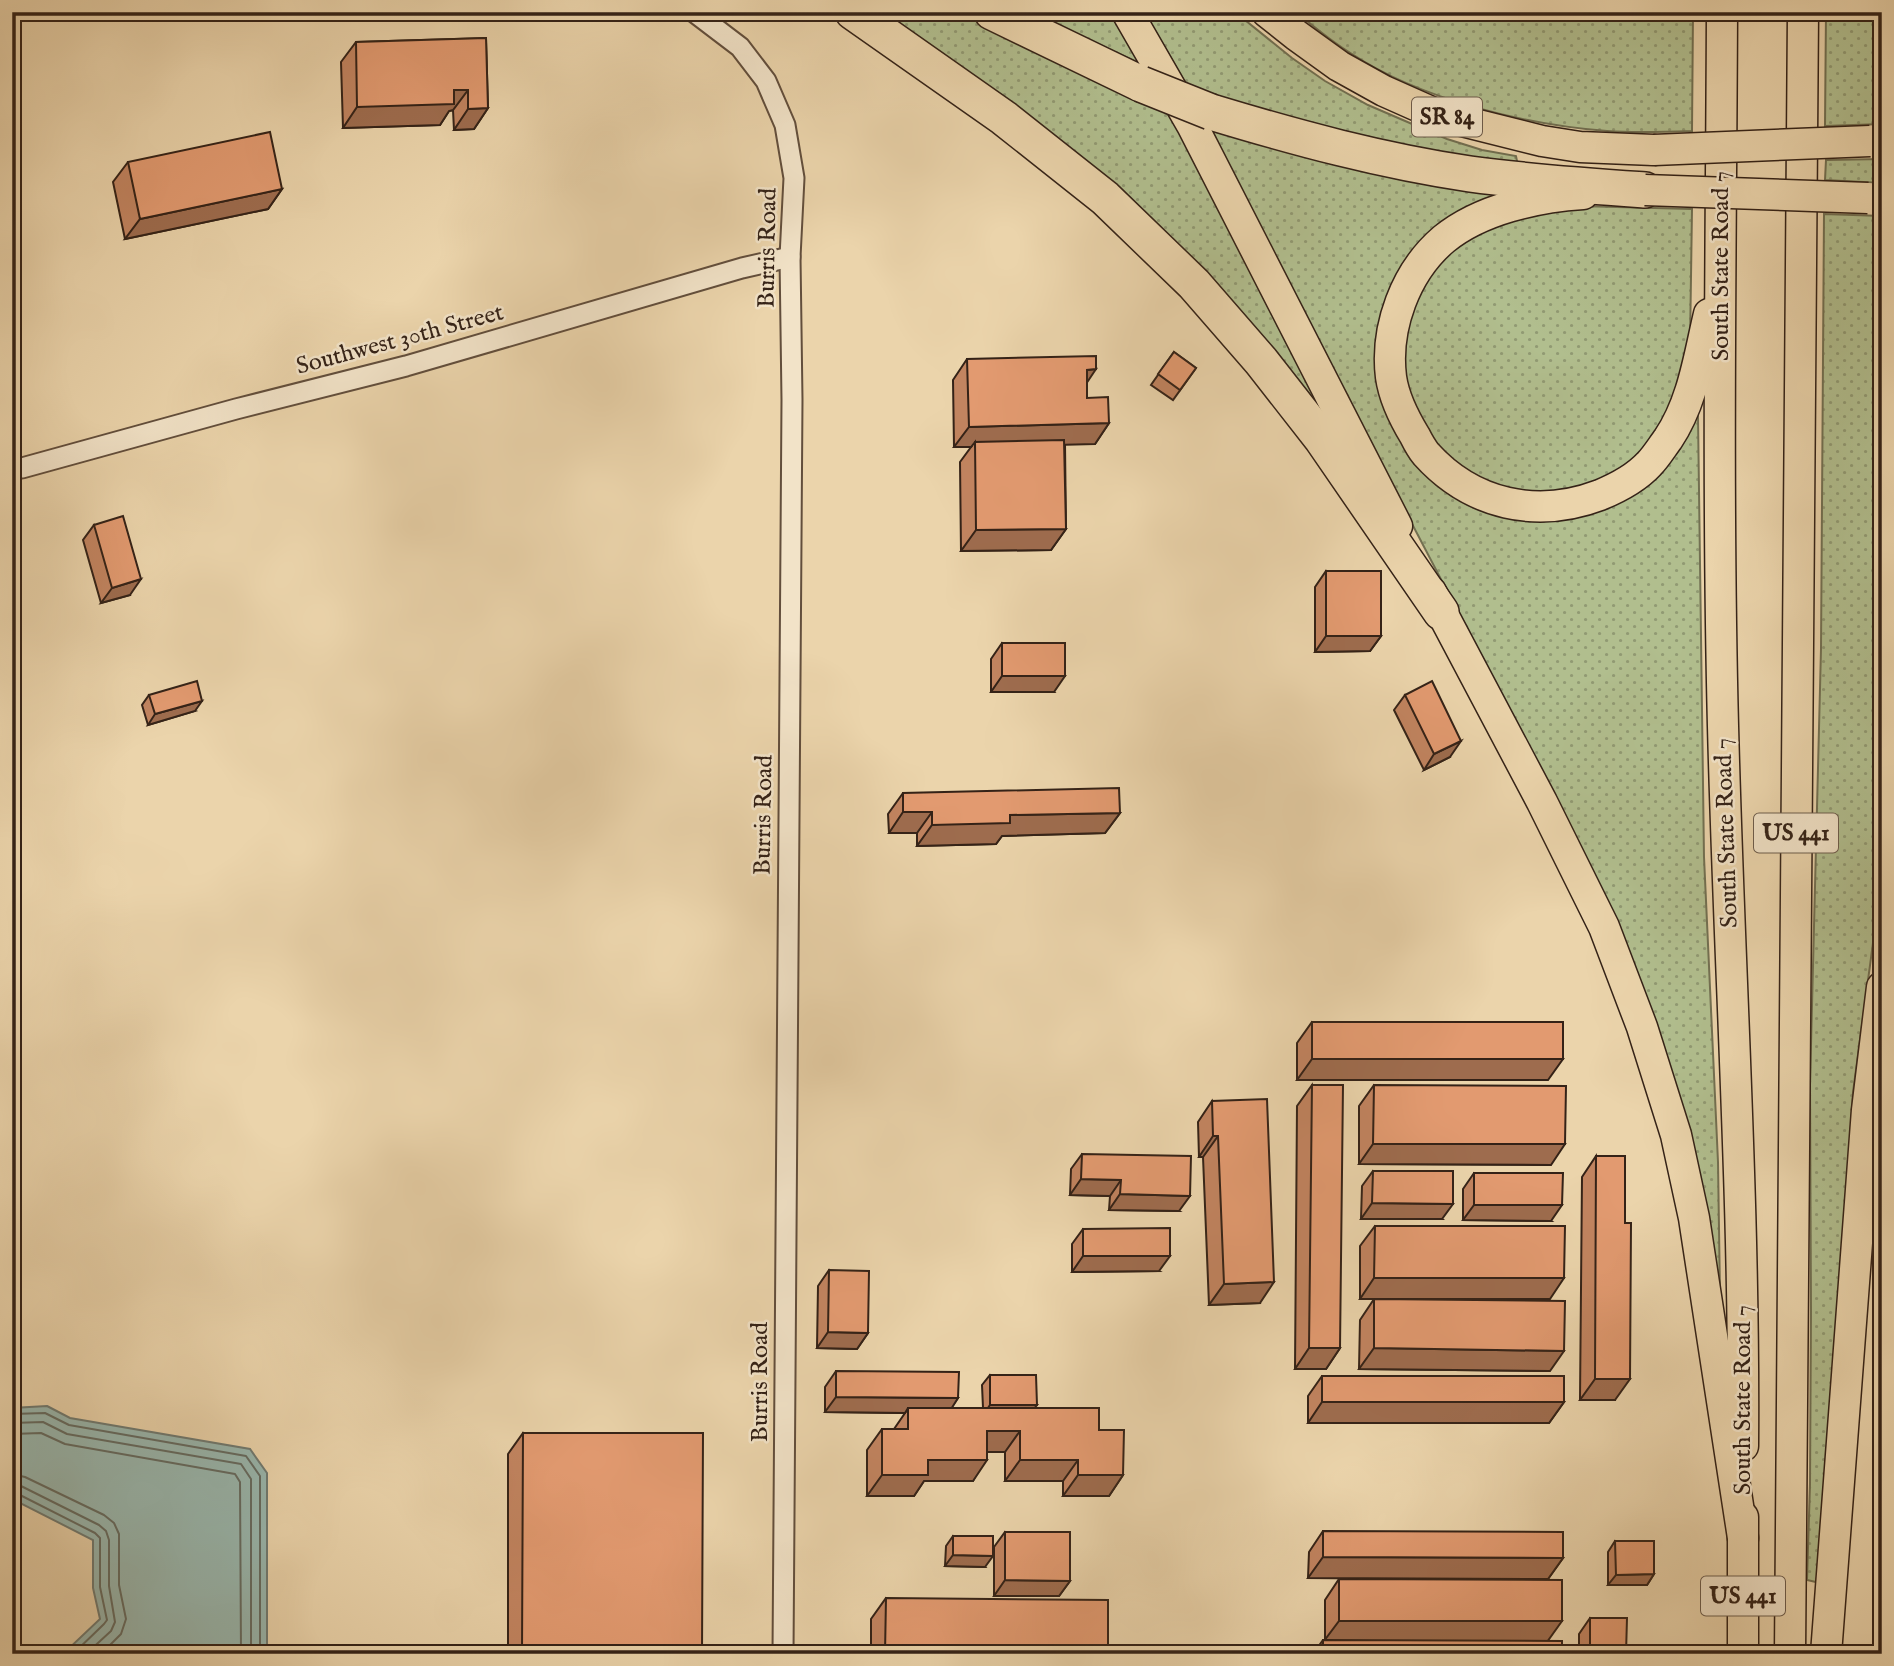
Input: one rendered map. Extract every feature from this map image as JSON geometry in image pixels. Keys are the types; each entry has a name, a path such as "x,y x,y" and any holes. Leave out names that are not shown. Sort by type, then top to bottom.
{"highway":[{"path":"853,12 1004,118 1105,198 1194,284 1261,361 1322,439 1441,612"},
{"path":"992,12 1141,84 1212,112 1296,138 1382,158 1457,171 1557,184 1645,190"}],"main road":[{"path":"1127,12 1192,125 1604,927 1643,1027 1676,1135 1694,1218 1743,1538"},
{"name":"SR 84","path":"1267,12 1339,66 1384,92 1438,115 1555,143 1580,147 1654,149 1876,141"},
{"name":"South State Road 7","path":"1722,12 1720,578 1728,897 1742,1215 1742,1654"},
{"name":"South State Road 7","path":"1790,1654 1803,12"},
{"path":"1721,262 1688,400 1670,437 1648,465 1616,488 1583,501 1552,507 1516,505 1483,496 1452,477 1425,453 1404,418 1391,379 1390,345 1398,309 1411,280 1427,256 1445,239 1466,226 1510,206 1566,195 1645,190 1875,198"},
{"path":"1826,1654 1867,1110 1882,987"},
{"path":"1854,1272 1882,1147"}],"street":[{"name":"Burris Road","path":"694,12 740,47 766,80 785,125 794,177 790,257 792,413 783,1654"},
{"name":"Southwest 30th Street","path":"22,468 406,366 742,268 790,257"}],"green space":[{"path":"872,12 964,12 1166,102 1357,455 1294,382"},
{"path":"1027,12 1118,12 1148,67"},
{"path":"1144,12 1235,12 1292,58 1325,81 1368,105 1447,139 1482,150 1516,156 1518,166 1515,187 1485,203 1384,325 1434,477 1575,510 1694,414 1698,416 1704,857 1718,1162 1720,1294 1690,1168 1525,740 1260,233 1193,96"},
{"path":"1296,12 1693,12 1692,131 1628,132 1576,128 1509,116 1441,97 1379,70 1337,44"},
{"path":"1826,12 1882,12 1882,124 1825,126"},
{"path":"1882,159 1882,183 1825,180 1826,160"},
{"path":"1579,206 1692,209 1690,344 1661,432 1615,477 1539,497 1475,480 1432,446 1404,392 1405,316 1440,256 1492,224"},
{"path":"1824,214 1882,216 1882,876 1853,1092 1841,1286 1816,1582 1807,1580 1810,1484 1810,1085 1821,649"}],"water":[{"path":"47,1406 70,1418 250,1449 267,1473 267,1654 63,1654 100,1619 93,1588 93,1540 12,1499 12,1408"}],"building":[{"path":"486,38 488,108 468,109 468,90 454,90 454,104 357,107 356,42"},
{"path":"270,132 282,189 140,219 128,162"},
{"path":"1174,352 1196,368 1180,390 1158,374"},
{"path":"1096,356 1096,369 1087,370 1087,398 1108,397 1109,423 969,427 967,359"},
{"path":"1064,440 1066,529 976,530 975,442"},
{"path":"123,516 141,579 112,588 94,525"},
{"path":"1326,571 1381,571 1381,636 1326,636"},
{"path":"1002,643 1065,643 1065,676 1002,676"},
{"path":"197,681 202,701 155,714 149,695"},
{"path":"1432,681 1461,741 1434,754 1405,695"},
{"path":"1119,788 1120,813 1010,815 1010,823 932,825 932,812 903,812 903,793"},
{"path":"1312,1022 1563,1022 1563,1059 1312,1059"},
{"path":"1312,1085 1343,1085 1340,1348 1309,1348"},
{"path":"1374,1085 1566,1086 1565,1144 1373,1144"},
{"path":"1267,1099 1274,1282 1224,1284 1218,1136 1213,1136 1212,1101"},
{"path":"1082,1154 1191,1156 1190,1196 1120,1194 1121,1180 1081,1179"},
{"path":"1596,1156 1625,1156 1625,1223 1631,1223 1630,1379 1595,1379"},
{"path":"1373,1171 1453,1171 1453,1204 1372,1203"},
{"path":"1474,1173 1563,1173 1562,1205 1474,1205"},
{"path":"1375,1226 1565,1226 1564,1278 1374,1278"},
{"path":"1170,1228 1170,1256 1083,1256 1083,1229"},
{"path":"829,1270 869,1271 868,1333 828,1332"},
{"path":"1374,1299 1565,1301 1564,1351 1374,1348"},
{"path":"836,1371 959,1372 958,1398 836,1397"},
{"path":"990,1375 1036,1375 1037,1405 990,1405"},
{"path":"1322,1376 1564,1376 1564,1402 1322,1402"},
{"path":"908,1408 1099,1408 1099,1430 1124,1430 1123,1475 1078,1475 1078,1460 1020,1460 1020,1431 987,1431 987,1460 928,1460 928,1475 882,1475 882,1429 908,1429"},
{"path":"523,1433 703,1433 702,1654 522,1654"},
{"path":"1323,1531 1563,1532 1563,1558 1323,1557"},
{"path":"1005,1532 1070,1532 1070,1581 1005,1580"},
{"path":"953,1536 993,1536 993,1556 953,1555"},
{"path":"1615,1541 1654,1541 1654,1574 1616,1575"},
{"path":"1339,1579 1562,1580 1562,1621 1339,1621"},
{"path":"886,1598 1108,1600 1108,1654 885,1654"},
{"path":"1590,1618 1627,1618 1626,1654 1590,1654"},
{"path":"1323,1640 1562,1641 1562,1654 1323,1654"}]}
